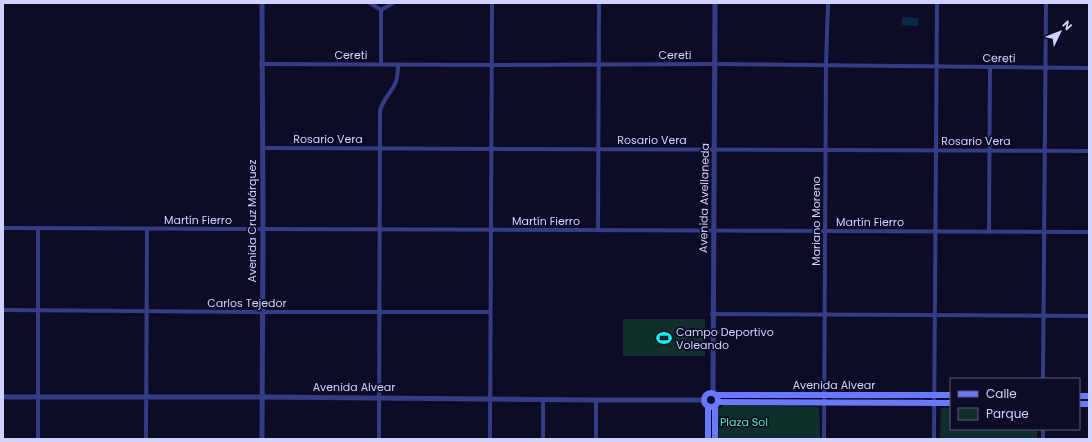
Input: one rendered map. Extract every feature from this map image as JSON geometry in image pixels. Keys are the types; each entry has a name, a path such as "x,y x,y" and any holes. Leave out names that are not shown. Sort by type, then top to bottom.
{"main road":[{"path":"708,439 714,405 718,398 715,394 707,394 704,400 706,404 714,405"},
{"name":"Avenida Alvear","path":"715,394 950,395"},
{"name":"Avenida Alvear","path":"714,405 950,403"},
{"path":"714,405 715,439"}],"street":[{"name":"Avenida Cruz Márquez","path":"262,3 262,439"},
{"path":"370,3 381,10"},
{"path":"381,10 393,3"},
{"path":"490,439 490,148 492,3"},
{"path":"598,230 599,3"},
{"name":"Avenida Avellaneda","path":"715,3 712,314 715,394"},
{"name":"Mariano Moreno","path":"824,439 825,149 828,3"},
{"path":"934,439 937,3"},
{"path":"1044,378 1044,150 1046,3"},
{"path":"381,10 381,64"},
{"name":"Cereti","path":"261,64 714,64 1089,68"},
{"path":"379,439 380,111 383,102 391,92 396,81 398,65"},
{"path":"989,232 990,67"},
{"name":"Rosario Vera","path":"262,148 598,148 1089,151"},
{"name":"Martín Fierro","path":"3,228 1089,232"},
{"path":"38,228 38,439"},
{"path":"146,439 147,229"},
{"name":"Carlos Tejedor","path":"3,310 490,312"},
{"path":"712,314 1089,316"},
{"name":"Avenida Alvear","path":"3,397 379,397 543,400 704,400"},
{"path":"543,400 543,439"},
{"path":"596,400 596,439"}],"green space":[{"name":"Campo Deportivo Voleando","path":"623,319 705,319 705,356 623,356"},
{"path":"832,399 925,399 926,400"},
{"name":"Plaza Sol","path":"725,405 819,407 820,439 719,439 718,409"},
{"path":"941,408 950,408 950,430 1037,430 1037,439 940,439"}],"water":[{"path":"902,17 918,18 918,26 902,25"}],"place":[{"name":"Campo Deportivo Voleando","path":"664,338"}]}
